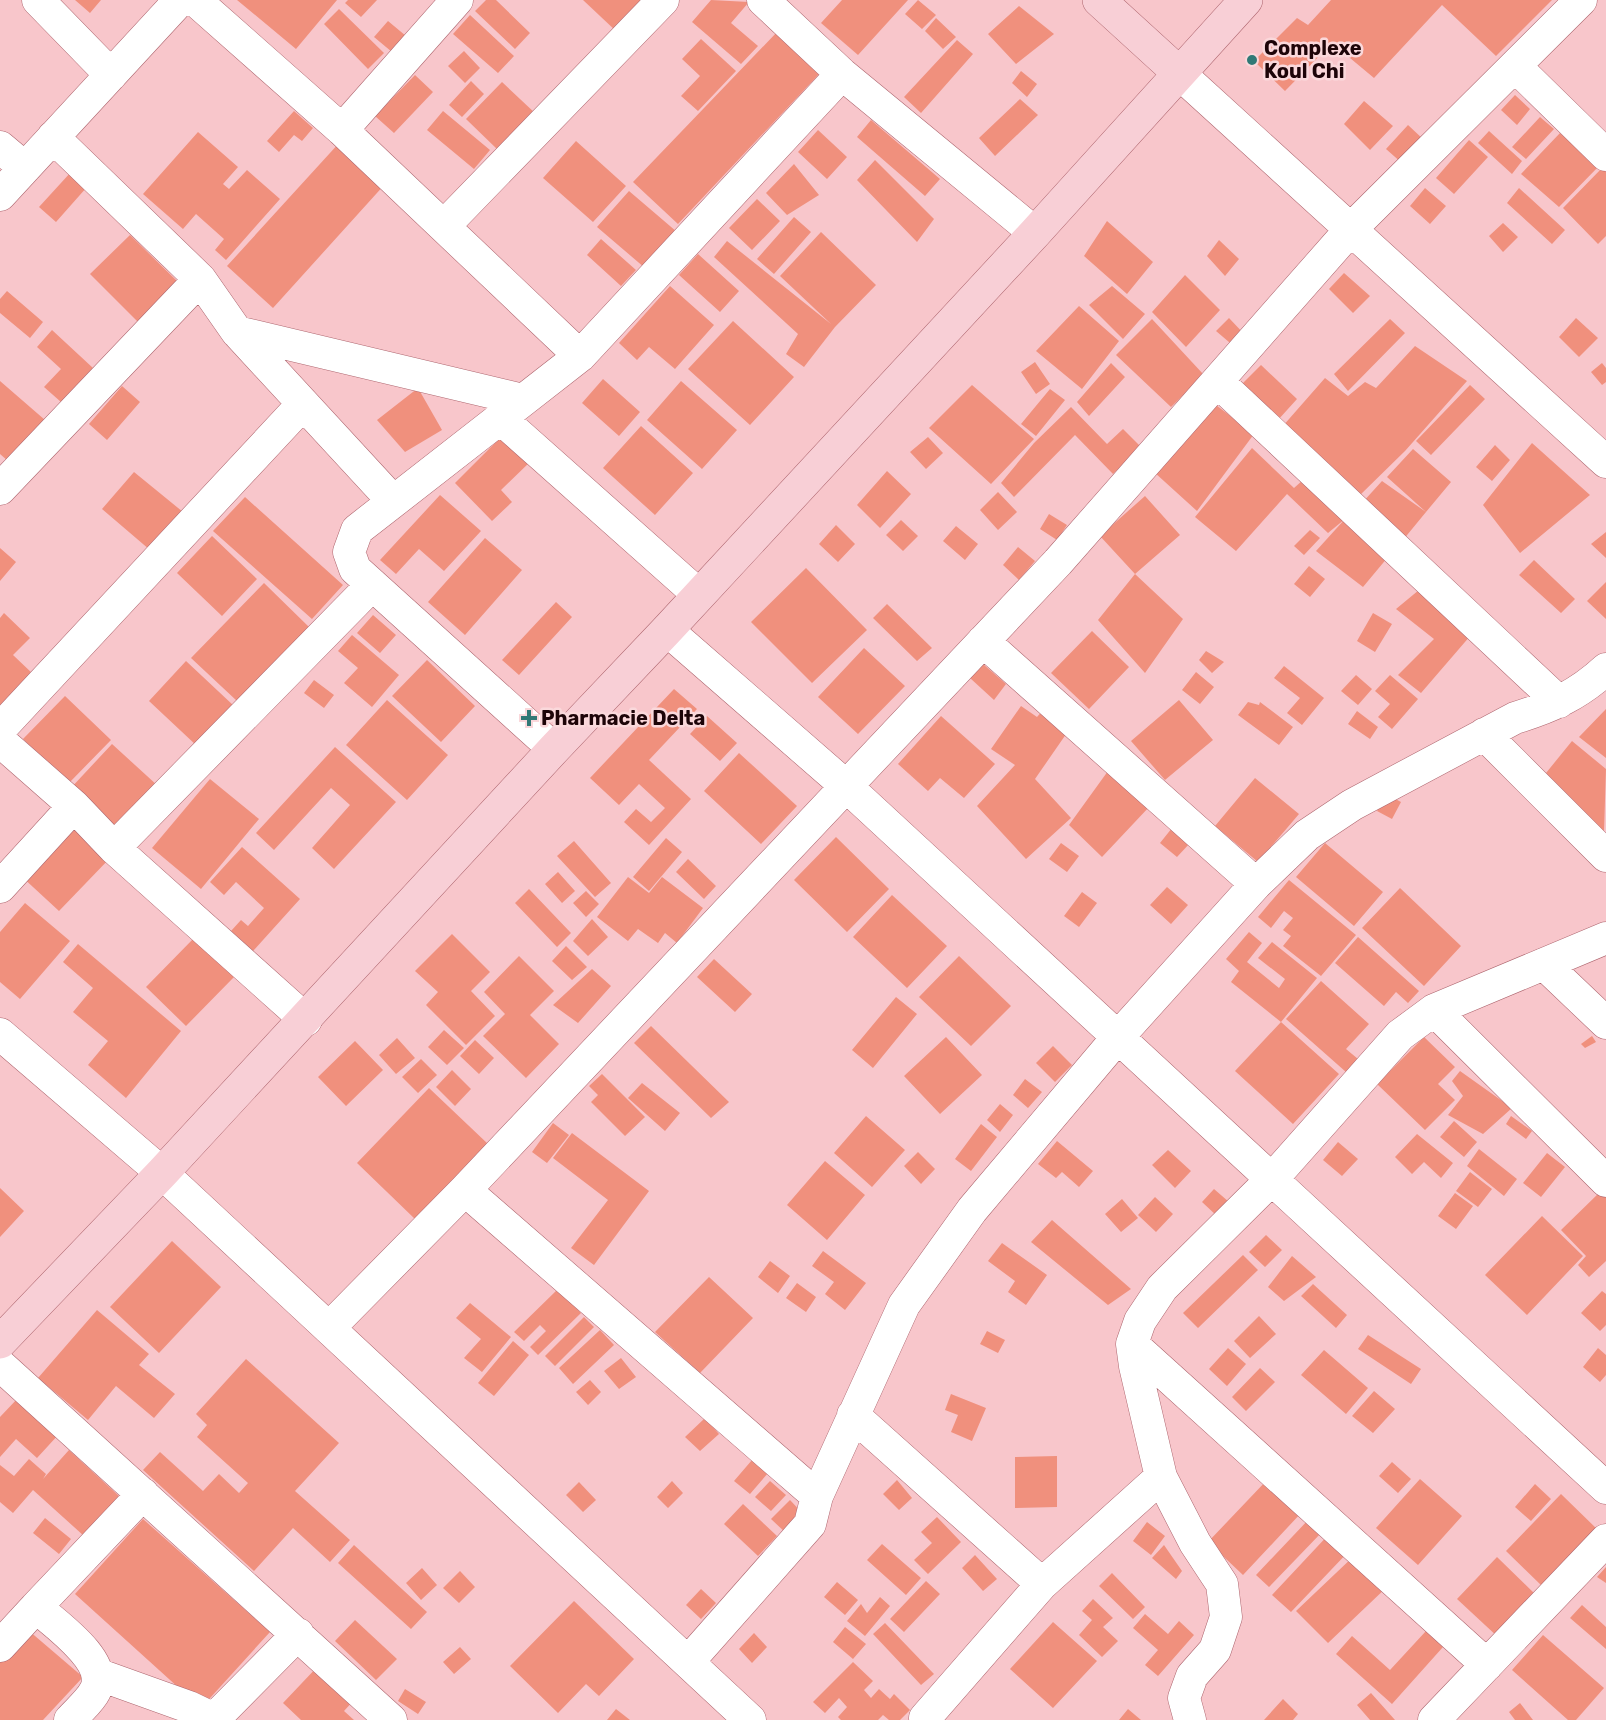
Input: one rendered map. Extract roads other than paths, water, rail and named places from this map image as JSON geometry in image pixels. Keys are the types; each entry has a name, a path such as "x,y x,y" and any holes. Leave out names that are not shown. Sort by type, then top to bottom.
{"main road":[{"path":"1099,0 1179,73"},
{"path":"0,1342 306,1020 554,749 1035,233 1246,0"}],"street":[{"path":"38,0 111,75"},
{"path":"0,195 52,136 180,0"},
{"path":"195,0 342,130 580,356"},
{"path":"342,130 458,0"},
{"path":"444,226 663,0"},
{"path":"763,0 842,74 1035,233"},
{"path":"330,1327 465,1190 983,641 1218,382 1352,229 1581,0"},
{"path":"1515,66 1606,155"},
{"path":"1179,73 1606,462"},
{"path":"554,749 355,569 349,552 357,530 580,356 842,74"},
{"path":"52,136 200,279 237,332 393,501"},
{"path":"0,147 25,168"},
{"path":"0,489 200,279"},
{"path":"237,332 511,409 699,595"},
{"path":"1218,382 1559,702"},
{"path":"0,729 302,405"},
{"path":"114,848 372,585"},
{"path":"667,630 846,786 1606,1488"},
{"path":"983,641 1256,884"},
{"path":"688,1662 810,1524 817,1496 904,1305 972,1210 1118,1037 1256,884 1306,835 1343,811 1515,718 1584,690 1606,669"},
{"path":"1484,734 1606,856"},
{"path":"0,741 74,806 114,848 306,1020"},
{"path":"0,887 74,806"},
{"path":"1190,1720 1184,1698 1192,1676 1215,1650 1227,1617 1222,1584 1195,1543 1161,1477 1132,1344 1140,1321 1162,1288 1272,1179 1400,1035 1434,1010 1606,938"},
{"path":"1544,964 1606,1023"},
{"path":"1434,1010 1606,1180"},
{"path":"0,1034 162,1173 330,1327 688,1662 733,1714"},
{"path":"465,1190 817,1496"},
{"path":"1132,1344 1487,1665"},
{"path":"0,1365 391,1720"},
{"path":"853,1415 1042,1584"},
{"path":"925,1718 1042,1584 1161,1477"},
{"path":"0,1646 143,1494"},
{"path":"1434,1720 1606,1540"},
{"path":"36,1607 91,1657 97,1674 96,1690 70,1720"},
{"path":"97,1674 214,1720 298,1634"}],"place":[{"name":"Complexe Koul Chi","path":"1252,60"},
{"name":"Pharmacie Delta","path":"529,718"}]}
